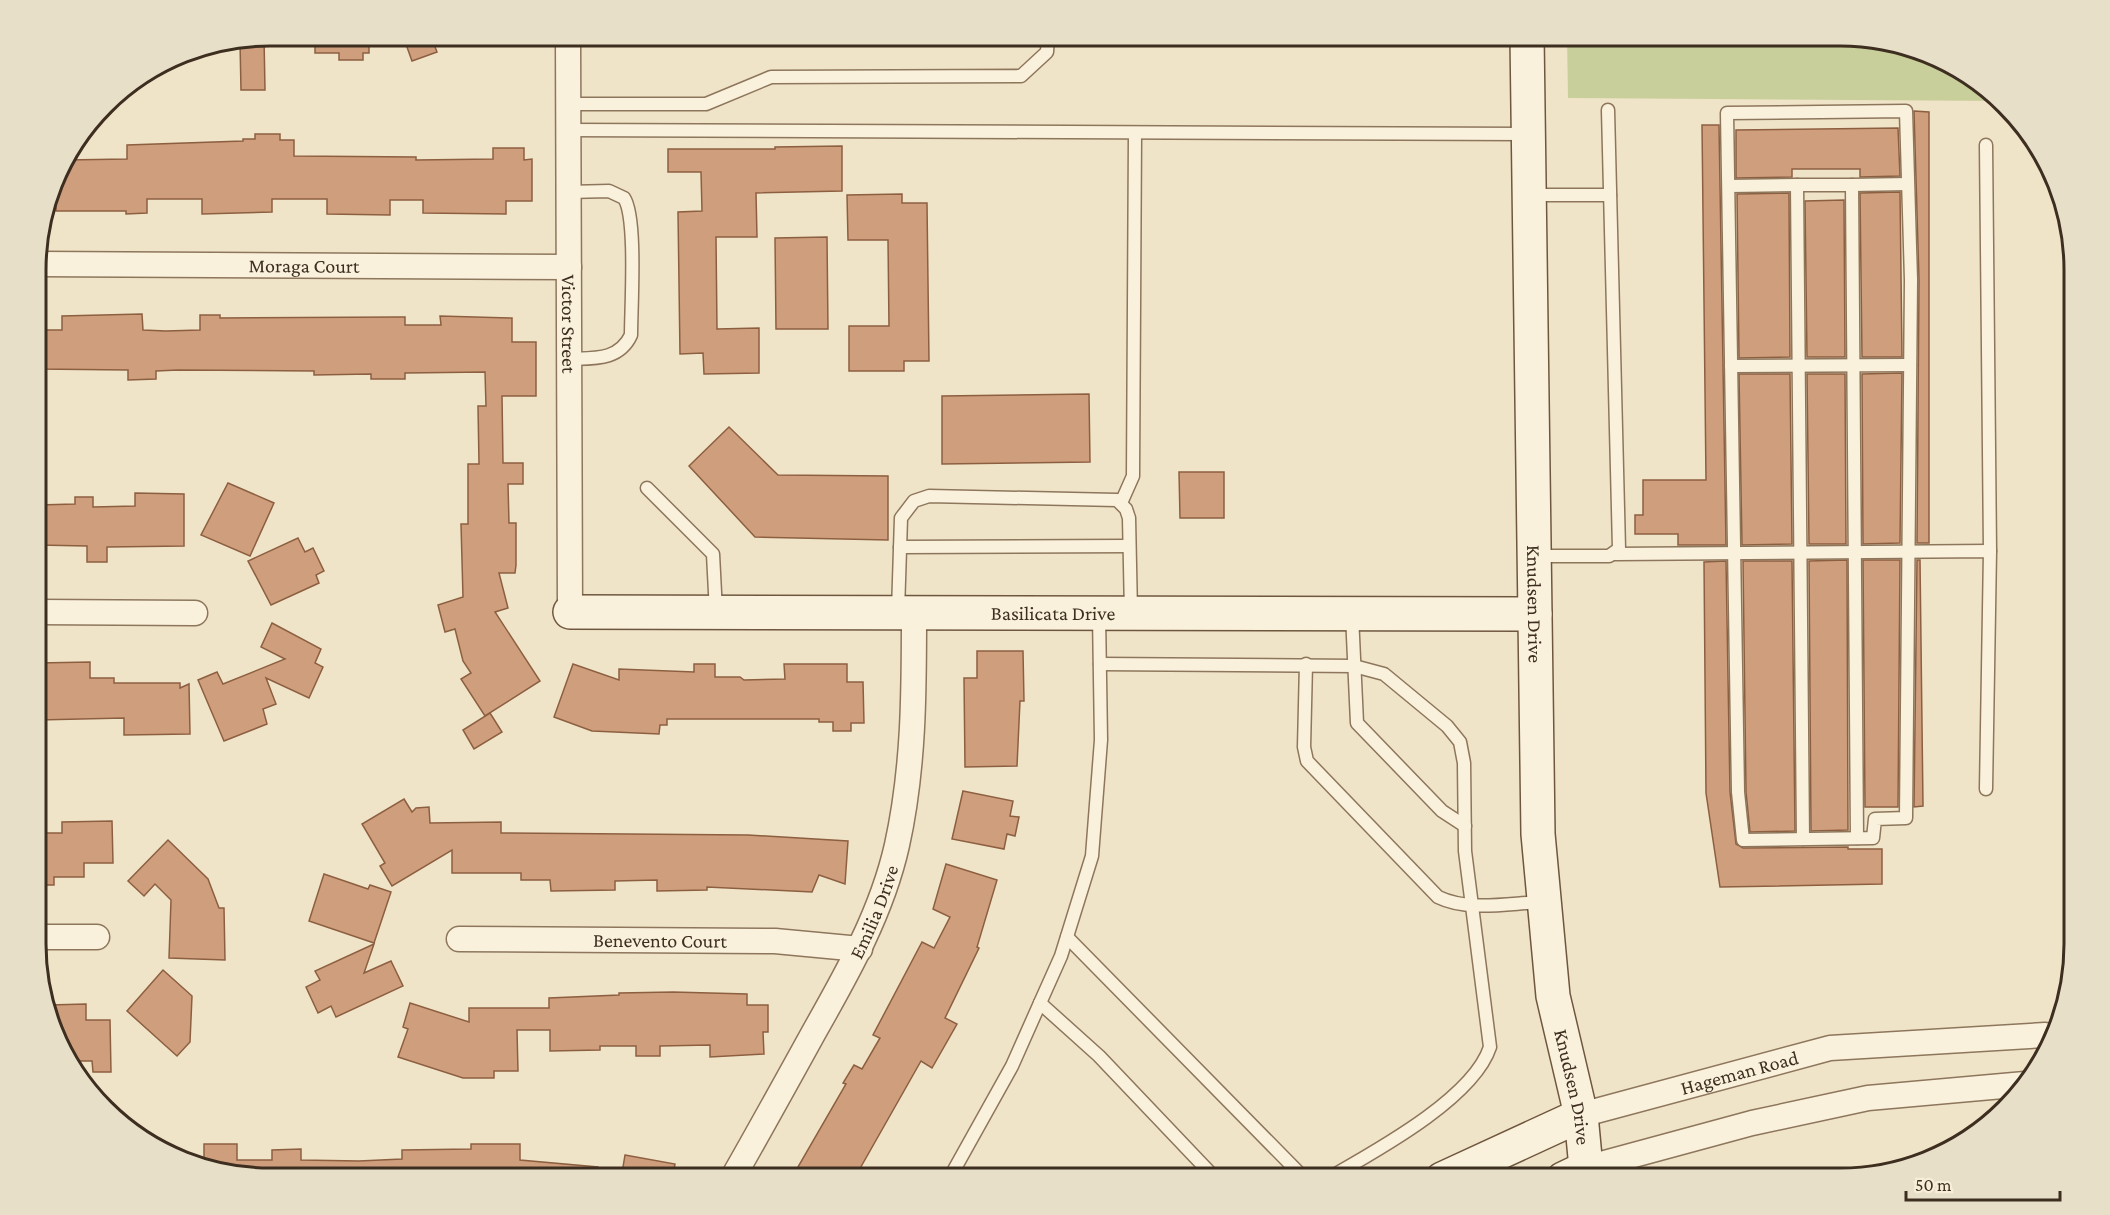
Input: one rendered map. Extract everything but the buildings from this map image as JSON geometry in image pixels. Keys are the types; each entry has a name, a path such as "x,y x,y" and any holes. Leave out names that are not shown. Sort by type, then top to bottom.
{"main road":[{"name":"Knudsen Drive","path":"1527,46 1538,834 1553,996 1581,1115 1576,1168"},
{"name":"Basilicata Drive","path":"570,612 1534,614"},
{"name":"Hageman Road","path":"1466,1168 1581,1115"}],"street":[{"name":"Victor Street","path":"568,46 570,612"},
{"name":"Moraga Court","path":"46,264 569,267"},
{"path":"46,612 195,613"},
{"name":"Emilia Drive","path":"738,1168 860,949 879,904 896,847 908,790 913,731 906,614"},
{"path":"46,937 97,937"},
{"name":"Benevento Court","path":"459,939 775,941 860,949"},
{"name":"Hageman Road","path":"1581,1115 1830,1048 2044,1035"},
{"path":"1593,1168 1752,1124 1868,1098 2014,1085"}],"lane":[{"path":"568,104 706,104 771,77 1020,76 1047,52 1047,46"},
{"path":"1608,110 1619,545 1616,554"},
{"path":"1906,111 1908,184 1910,365 1906,818 1875,819 1874,838 1743,840 1738,792 1728,113 1906,111"},
{"path":"568,130 1529,134"},
{"path":"1121,503 1132,476 1134,134"},
{"path":"1986,145 1990,551 1986,789"},
{"path":"1729,186 1908,184"},
{"path":"1797,185 1803,839"},
{"path":"1852,185 1857,838"},
{"path":"568,192 609,191 624,198 629,210 631,251 631,335 627,343 618,352 607,357 569,359"},
{"path":"1530,195 1610,195"},
{"path":"1731,366 1910,365"},
{"path":"647,488 713,554 716,613"},
{"path":"906,614 900,547 903,513 914,501 930,496 1110,498 1121,503 1129,518 1131,614"},
{"path":"900,547 1129,546"},
{"path":"1534,556 1990,551"},
{"path":"955,1168 1012,1066 1040,1003 1067,937 1092,856 1101,740 1099,614"},
{"path":"1352,614 1356,715 1360,728 1442,812 1465,826"},
{"path":"1100,664 1354,666 1384,674 1447,726 1460,742 1464,763 1465,826 1490,1047 1479,1068 1432,1114 1388,1145 1347,1168"},
{"path":"1306,664 1304,747 1307,761 1438,897 1451,903 1473,906 1544,902"},
{"path":"1067,937 1294,1168"},
{"path":"1040,1003 1099,1056 1206,1168"}],"green space":[{"path":"1567,46 1839,46 1868,48 1911,58 1964,84 1986,101 1568,98"}]}
